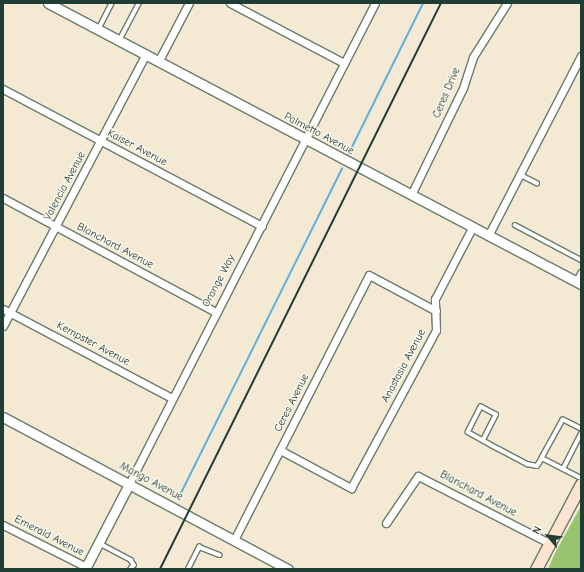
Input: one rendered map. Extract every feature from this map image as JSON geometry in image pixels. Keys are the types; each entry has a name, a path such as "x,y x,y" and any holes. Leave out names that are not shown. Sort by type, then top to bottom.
{"main road":[{"path":"536,569 581,484"}],"street":[{"name":"Palmetto Avenue","path":"48,3 578,283"},
{"path":"158,62 188,3"},
{"path":"230,3 344,63"},
{"name":"Orange Way","path":"85,568 216,312 262,226 375,3"},
{"name":"Ceres Drive","path":"411,195 463,88 473,57 507,3"},
{"name":"Valencia Avenue","path":"3,326 145,55"},
{"path":"488,236 521,175 581,56"},
{"name":"Kaiser Avenue","path":"3,89 262,226"},
{"name":"Blanchard Avenue","path":"3,198 216,312"},
{"name":"Anastasia Avenue","path":"280,450 351,488 436,330 435,299 472,228"},
{"name":"Ceres Avenue","path":"234,540 369,275 436,311"},
{"name":"Kempster Avenue","path":"3,309 172,398"},
{"name":"Mango Avenue","path":"3,417 234,540 283,568"},
{"name":"Blanchard Avenue","path":"386,523 418,476 549,543"},
{"name":"Emerald Avenue","path":"3,524 85,568"}],"lane":[{"path":"98,30 112,3"},
{"path":"119,41 139,3"},
{"path":"521,175 537,183"},
{"path":"515,225 581,260"},
{"path":"578,283 581,272"},
{"path":"483,440 496,415 481,407 468,432 527,464 537,466 563,420 581,429"},
{"path":"563,469 581,434"},
{"path":"542,458 581,478"},
{"path":"98,542 131,560 134,565 132,569"},
{"path":"188,569 199,547 220,555"}],"green space":[{"path":"581,506 581,569 548,569 554,555"}],"waterway":[{"path":"348,155 423,3"},
{"path":"179,497 342,168"}],"railway":[{"path":"160,569 441,3"}]}
